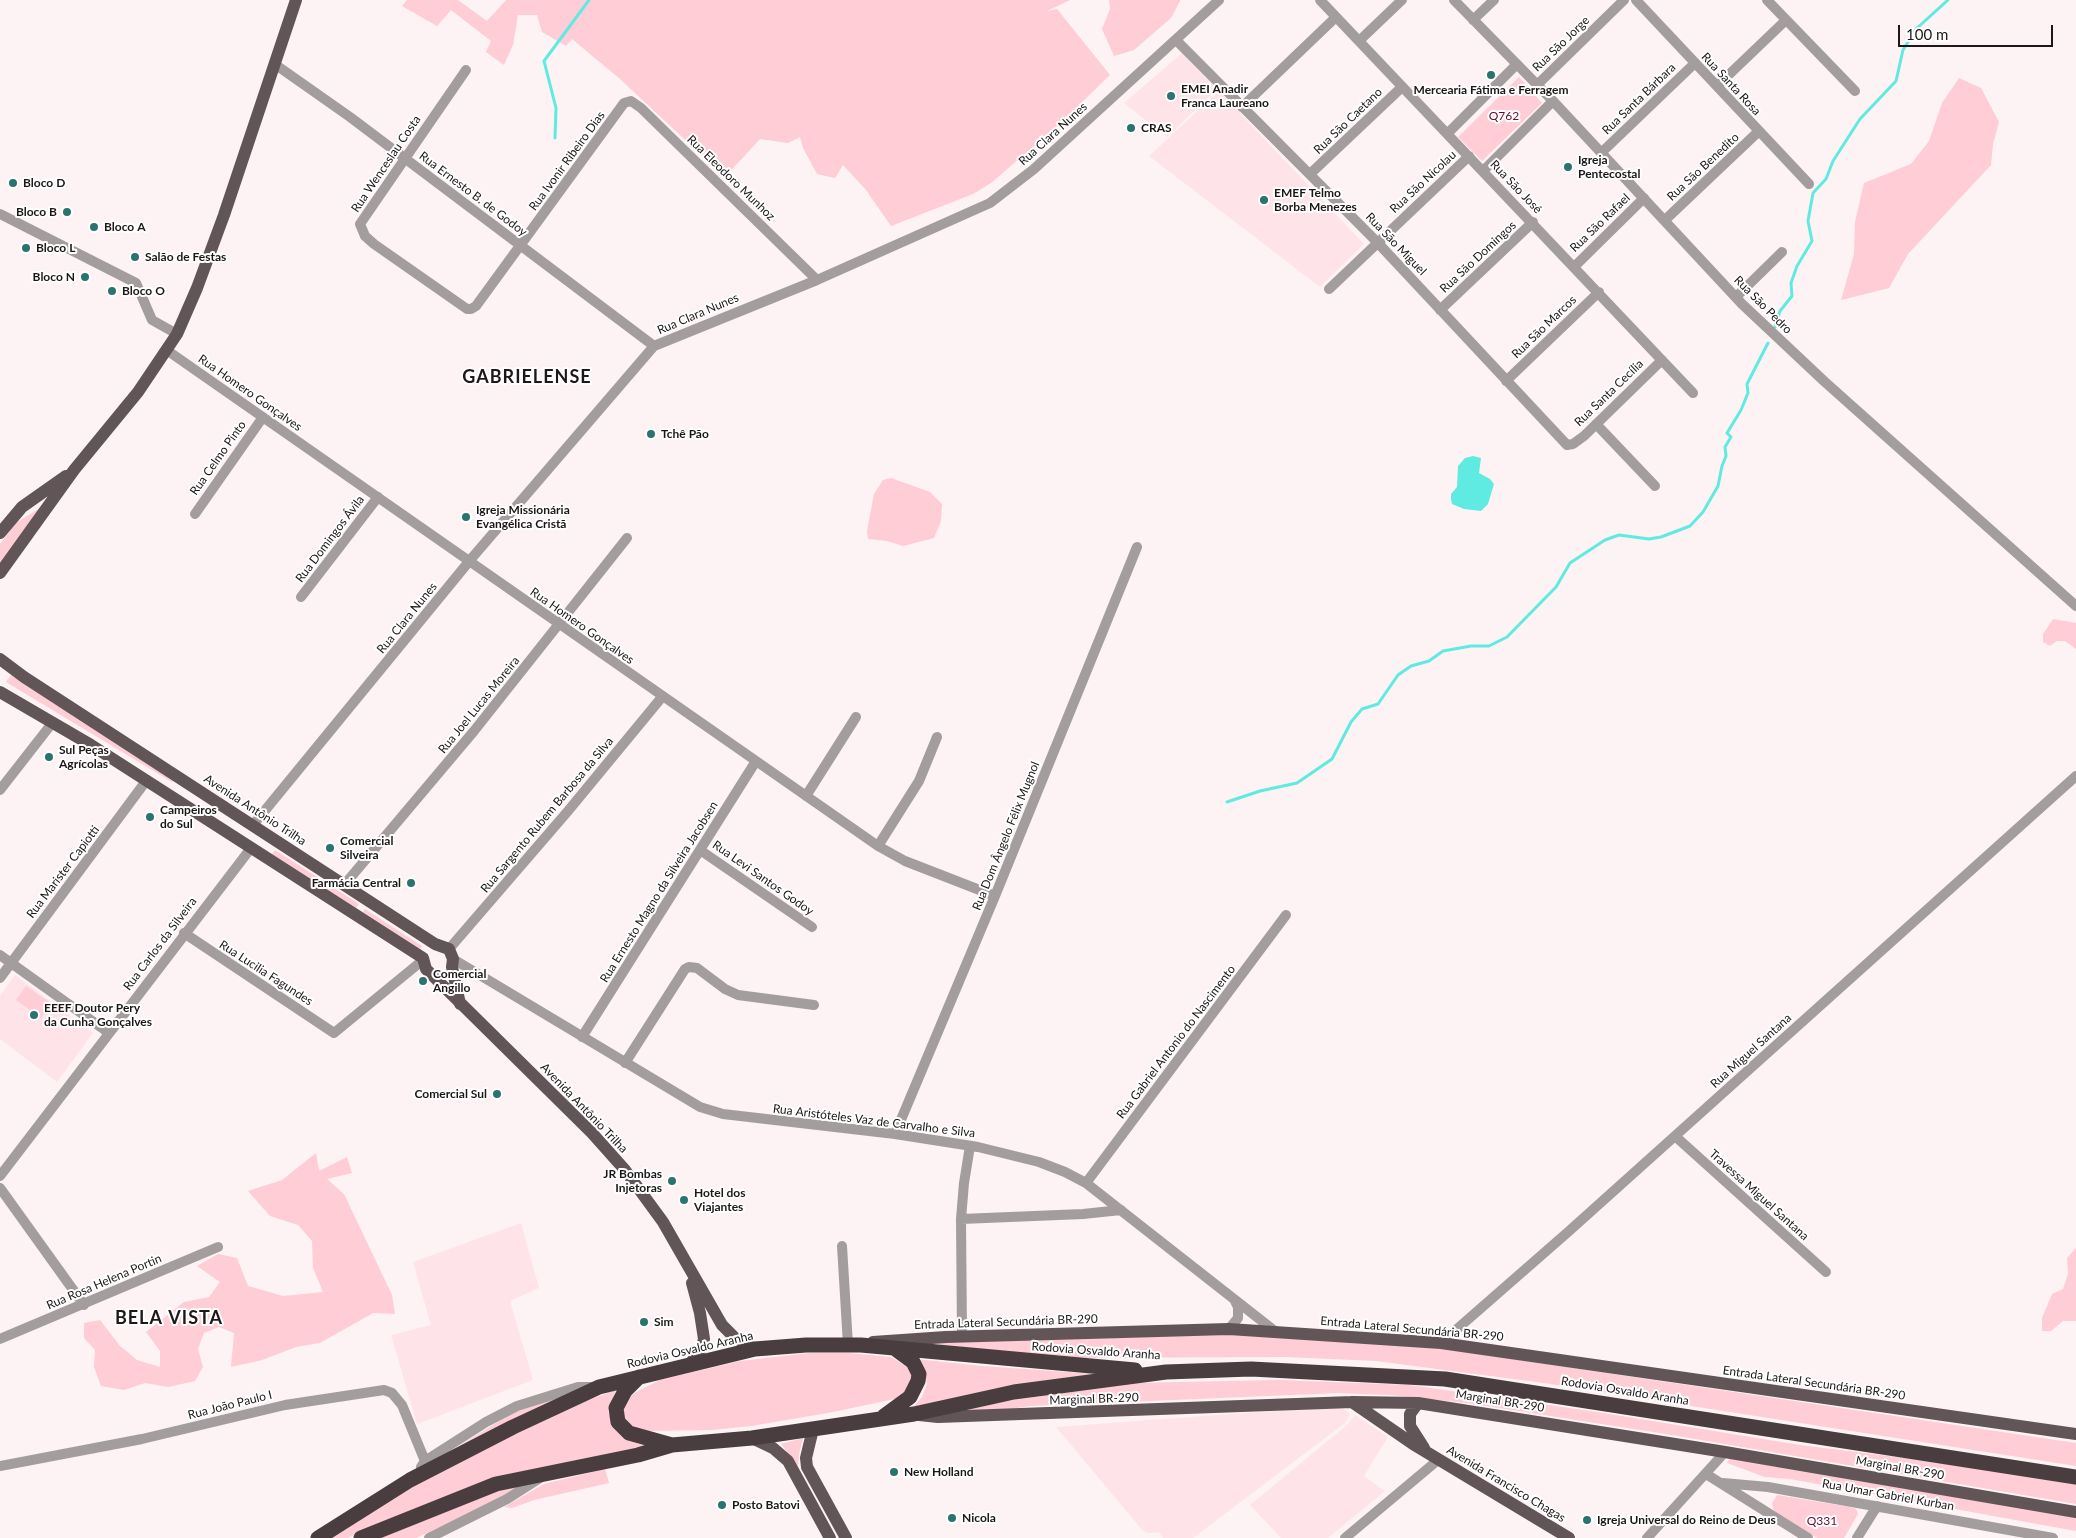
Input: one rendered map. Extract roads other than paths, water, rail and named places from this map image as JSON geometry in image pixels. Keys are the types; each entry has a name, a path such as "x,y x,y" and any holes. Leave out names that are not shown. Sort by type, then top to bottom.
{"highway":[{"name":"Rodovia Osvaldo Aranha","path":"318,1538 410,1480 513,1427 599,1387 691,1363 755,1349 806,1344 893,1347 1012,1360 1166,1372"},
{"path":"881,1418 910,1397 918,1381 919,1374 913,1362 893,1347"},
{"name":"Rodovia Osvaldo Aranha","path":"360,1538 496,1484 638,1455 672,1445 752,1438 813,1429 914,1414 1014,1392 1166,1372 1250,1369 1445,1378 2076,1476"},
{"path":"639,1376 625,1391 616,1408 618,1422 629,1433 672,1445"}],"main road":[{"path":"0,573 74,470 138,392 168,351 177,334 197,288 276,65 296,0"},
{"path":"0,534 22,508 74,470"},
{"name":"Avenida Antônio Trilha","path":"0,659 24,677 345,884 435,944 451,958"},
{"name":"Avenida Antônio Trilha","path":"0,692 54,722 423,959 426,969 592,1133 625,1170 663,1222 722,1326 734,1337 755,1349"},
{"path":"423,959 428,948 435,944"},
{"path":"432,974 443,974 451,958"},
{"path":"451,958 460,1004"},
{"name":"Avenida Antônio Trilha","path":"689,1268 704,1334 702,1347 691,1363"},
{"name":"Entrada Lateral Secundária BR-290","path":"854,1345 893,1339 962,1336 1230,1329 1441,1343 2076,1434"},
{"name":"Marginal BR-290","path":"914,1414 938,1417 1352,1402 1418,1403 1725,1452 2076,1512"},
{"name":"Avenida Francisco Chagas","path":"1352,1402 1433,1457 1568,1538"},
{"name":"Avenida Francisco Chagas","path":"1418,1403 1410,1414 1410,1426 1433,1457"},
{"path":"813,1429 806,1458 808,1467 846,1538"},
{"path":"752,1438 773,1448 788,1462 796,1473 830,1538"},
{"path":"796,1473 808,1467"}],"street":[{"name":"Rua Clara Nunes","path":"253,825 469,562 654,346 817,280 990,203 1034,169 1219,0"},
{"name":"Rua São José","path":"1320,0 1402,87 1448,132 1693,393"},
{"path":"1359,41 1402,0"},
{"name":"Rua São Pedro","path":"1454,0 1553,101 1736,297 1824,382 2076,606"},
{"path":"1474,20 1494,0"},
{"name":"Rua São Jorge","path":"1537,85 1624,0"},
{"name":"Rua Santa Rosa","path":"1636,0 1810,184"},
{"path":"1767,0 1855,91"},
{"path":"1242,107 1336,17"},
{"path":"1717,86 1786,20"},
{"name":"Rua São Miguel","path":"1176,40 1377,242 1562,441 1567,444 1573,444"},
{"name":"Rua Santa Bárbara","path":"1601,153 1695,63"},
{"path":"1448,132 1517,64"},
{"name":"Rua Ernesto B. de Godoy","path":"276,65 404,158 654,346"},
{"name":"Rua Wenceslau Costa","path":"466,70 404,158 360,224 360,229 374,244 467,308 471,309 476,306"},
{"name":"Rua São Caetano","path":"1310,174 1402,87"},
{"path":"1483,171 1553,101"},
{"name":"Rua Eleodoro Munhoz","path":"624,103 630,102 641,108 817,280"},
{"name":"Rua Ivonir Ribeiro Dias","path":"476,306 624,103"},
{"name":"Rua São Benedito","path":"1665,220 1759,132"},
{"name":"Rua São Nicolau","path":"1329,289 1469,156"},
{"name":"Rua São Rafael","path":"1574,266 1644,198"},
{"path":"0,214 136,283 152,320 177,334"},
{"name":"Rua São Domingos","path":"1440,310 1533,222"},
{"path":"1736,297 1782,252"},
{"name":"Rua São Marcos","path":"1506,381 1599,292"},
{"name":"Rua Homero Gonçalves","path":"168,351 559,626 878,846 905,861 995,896"},
{"name":"Rua Santa Cecília","path":"1573,444 1662,360"},
{"name":"Rua Celmo Pinto","path":"195,514 263,417"},
{"path":"1596,424 1655,486"},
{"name":"Rua Domingos Ávila","path":"301,597 378,497"},
{"name":"Rua Joel Lucas Moreira","path":"345,884 474,731 627,538"},
{"name":"Rua Dom Ângelo Félix Mugnol","path":"895,1134 995,896 1137,546"},
{"name":"Rua Sargento Rubem Barbosa da Silva","path":"451,958 662,697"},
{"path":"806,796 856,717"},
{"path":"0,790 54,722"},
{"path":"878,846 915,787 937,737"},
{"name":"Rua Ernesto Magno da Silveira Jacobsen","path":"582,1036 756,761"},
{"name":"Rua Miguel Santana","path":"1441,1343 2076,776"},
{"name":"Rua Marister Capiotti","path":"0,978 146,782"},
{"name":"Rua Carlos da Silveira","path":"0,1176 250,848"},
{"name":"Rua Levi Santos Godoy","path":"700,850 812,927"},
{"name":"Rua Gabriel Antonio do Nascimento","path":"1086,1183 1286,915"},
{"name":"Rua Lucilia Fagundes","path":"184,933 334,1033 423,959"},
{"path":"0,955 109,1033"},
{"name":"Rua Aristóteles Vaz de Carvalho e Silva","path":"451,958 700,1107 723,1114 895,1134 970,1146 1040,1162 1086,1183 1276,1332"},
{"path":"625,1063 685,969 693,967 725,989 738,994 814,1005"},
{"name":"Travessa Miguel Santana","path":"1675,1136 1826,1272"},
{"path":"962,1336 961,1219 970,1146"},
{"path":"0,1188 84,1305"},
{"path":"961,1219 1083,1214 1121,1210"},
{"path":"842,1246 854,1345"},
{"name":"Rua Rosa Helena Portin","path":"0,1339 218,1247"},
{"path":"1230,1329 1235,1323 1239,1312 1234,1298"},
{"path":"410,1480 425,1461 486,1422 517,1406 578,1387 599,1387"},
{"name":"Rua João Paulo I","path":"0,1466 142,1439 285,1405 384,1390 392,1393 402,1405 425,1461"},
{"path":"1647,1538 1725,1452"},
{"path":"1345,1538 1433,1457"},
{"path":"429,1538 507,1499 546,1474"},
{"path":"1706,1474 1808,1538"},
{"name":"Rua Umar Gabriel Kurban","path":"1723,1483 1768,1487 2049,1538"},
{"path":"1857,1538 1878,1506"}],"water":[{"path":"1473,456 1481,458 1479,473 1490,479 1494,484 1488,504 1481,511 1464,509 1452,504 1451,499 1451,494 1457,487 1458,466 1465,458"}],"waterway":[{"path":"555,138 556,108 544,61 589,0"},
{"path":"1775,327 1780,311 1792,296 1791,283 1797,266 1812,241 1808,221 1813,193 1826,179 1833,161 1860,119 1896,81 1903,50 1916,29 1948,0"},
{"path":"1227,802 1260,791 1297,783 1332,759 1351,722 1362,709 1378,704 1398,675 1411,666 1429,661 1443,651 1471,646 1489,646 1507,637 1556,587 1570,563 1605,540 1619,535 1649,539 1661,537 1690,526 1703,512 1718,486 1726,456 1725,447 1731,437 1727,433 1741,410 1748,393 1747,384 1768,343"}],"place":[{"name":"Mercearia Fátima e Ferragem","path":"1491,75"},
{"name":"EMEI Anadir Franca Laureano","path":"1171,96"},
{"name":"CRAS","path":"1131,128"},
{"name":"Igreja Pentecostal","path":"1568,167"},
{"name":"Bloco D","path":"13,183"},
{"name":"EMEF Telmo Borba Menezes","path":"1264,200"},
{"name":"Bloco B","path":"67,212"},
{"name":"Bloco A","path":"94,227"},
{"name":"Bloco L","path":"26,248"},
{"name":"Salão de Festas","path":"135,257"},
{"name":"Bloco N","path":"85,277"},
{"name":"Bloco O","path":"112,291"},
{"name":"Tchê Pão","path":"651,434"},
{"name":"Igreja Missionária Evangélica Cristã","path":"466,517"},
{"name":"Sul Peças Agrícolas","path":"49,757"},
{"name":"Campeiros do Sul","path":"150,817"},
{"name":"Comercial Silveira","path":"330,848"},
{"name":"Farmácia Central","path":"411,883"},
{"name":"Comercial Angillo","path":"423,981"},
{"name":"EEEF Doutor Pery da Cunha Gonçalves","path":"34,1015"},
{"name":"Comercial Sul","path":"497,1094"},
{"name":"JR Bombas Injetoras","path":"672,1181"},
{"name":"Hotel dos Viajantes","path":"684,1200"},
{"name":"Sim","path":"644,1322"},
{"name":"New Holland","path":"894,1472"},
{"name":"Posto Batovi","path":"722,1505"},
{"name":"Nicola","path":"952,1518"},
{"name":"Igreja Universal do Reino de Deus","path":"1587,1520"}],"district":[{"name":"GABRIELENSE","path":"527,377"},
{"name":"BELA VISTA","path":"169,1318"}],"park label":[{"name":"Q762","path":"1504,116"},
{"name":"Q331","path":"1822,1521"}]}
